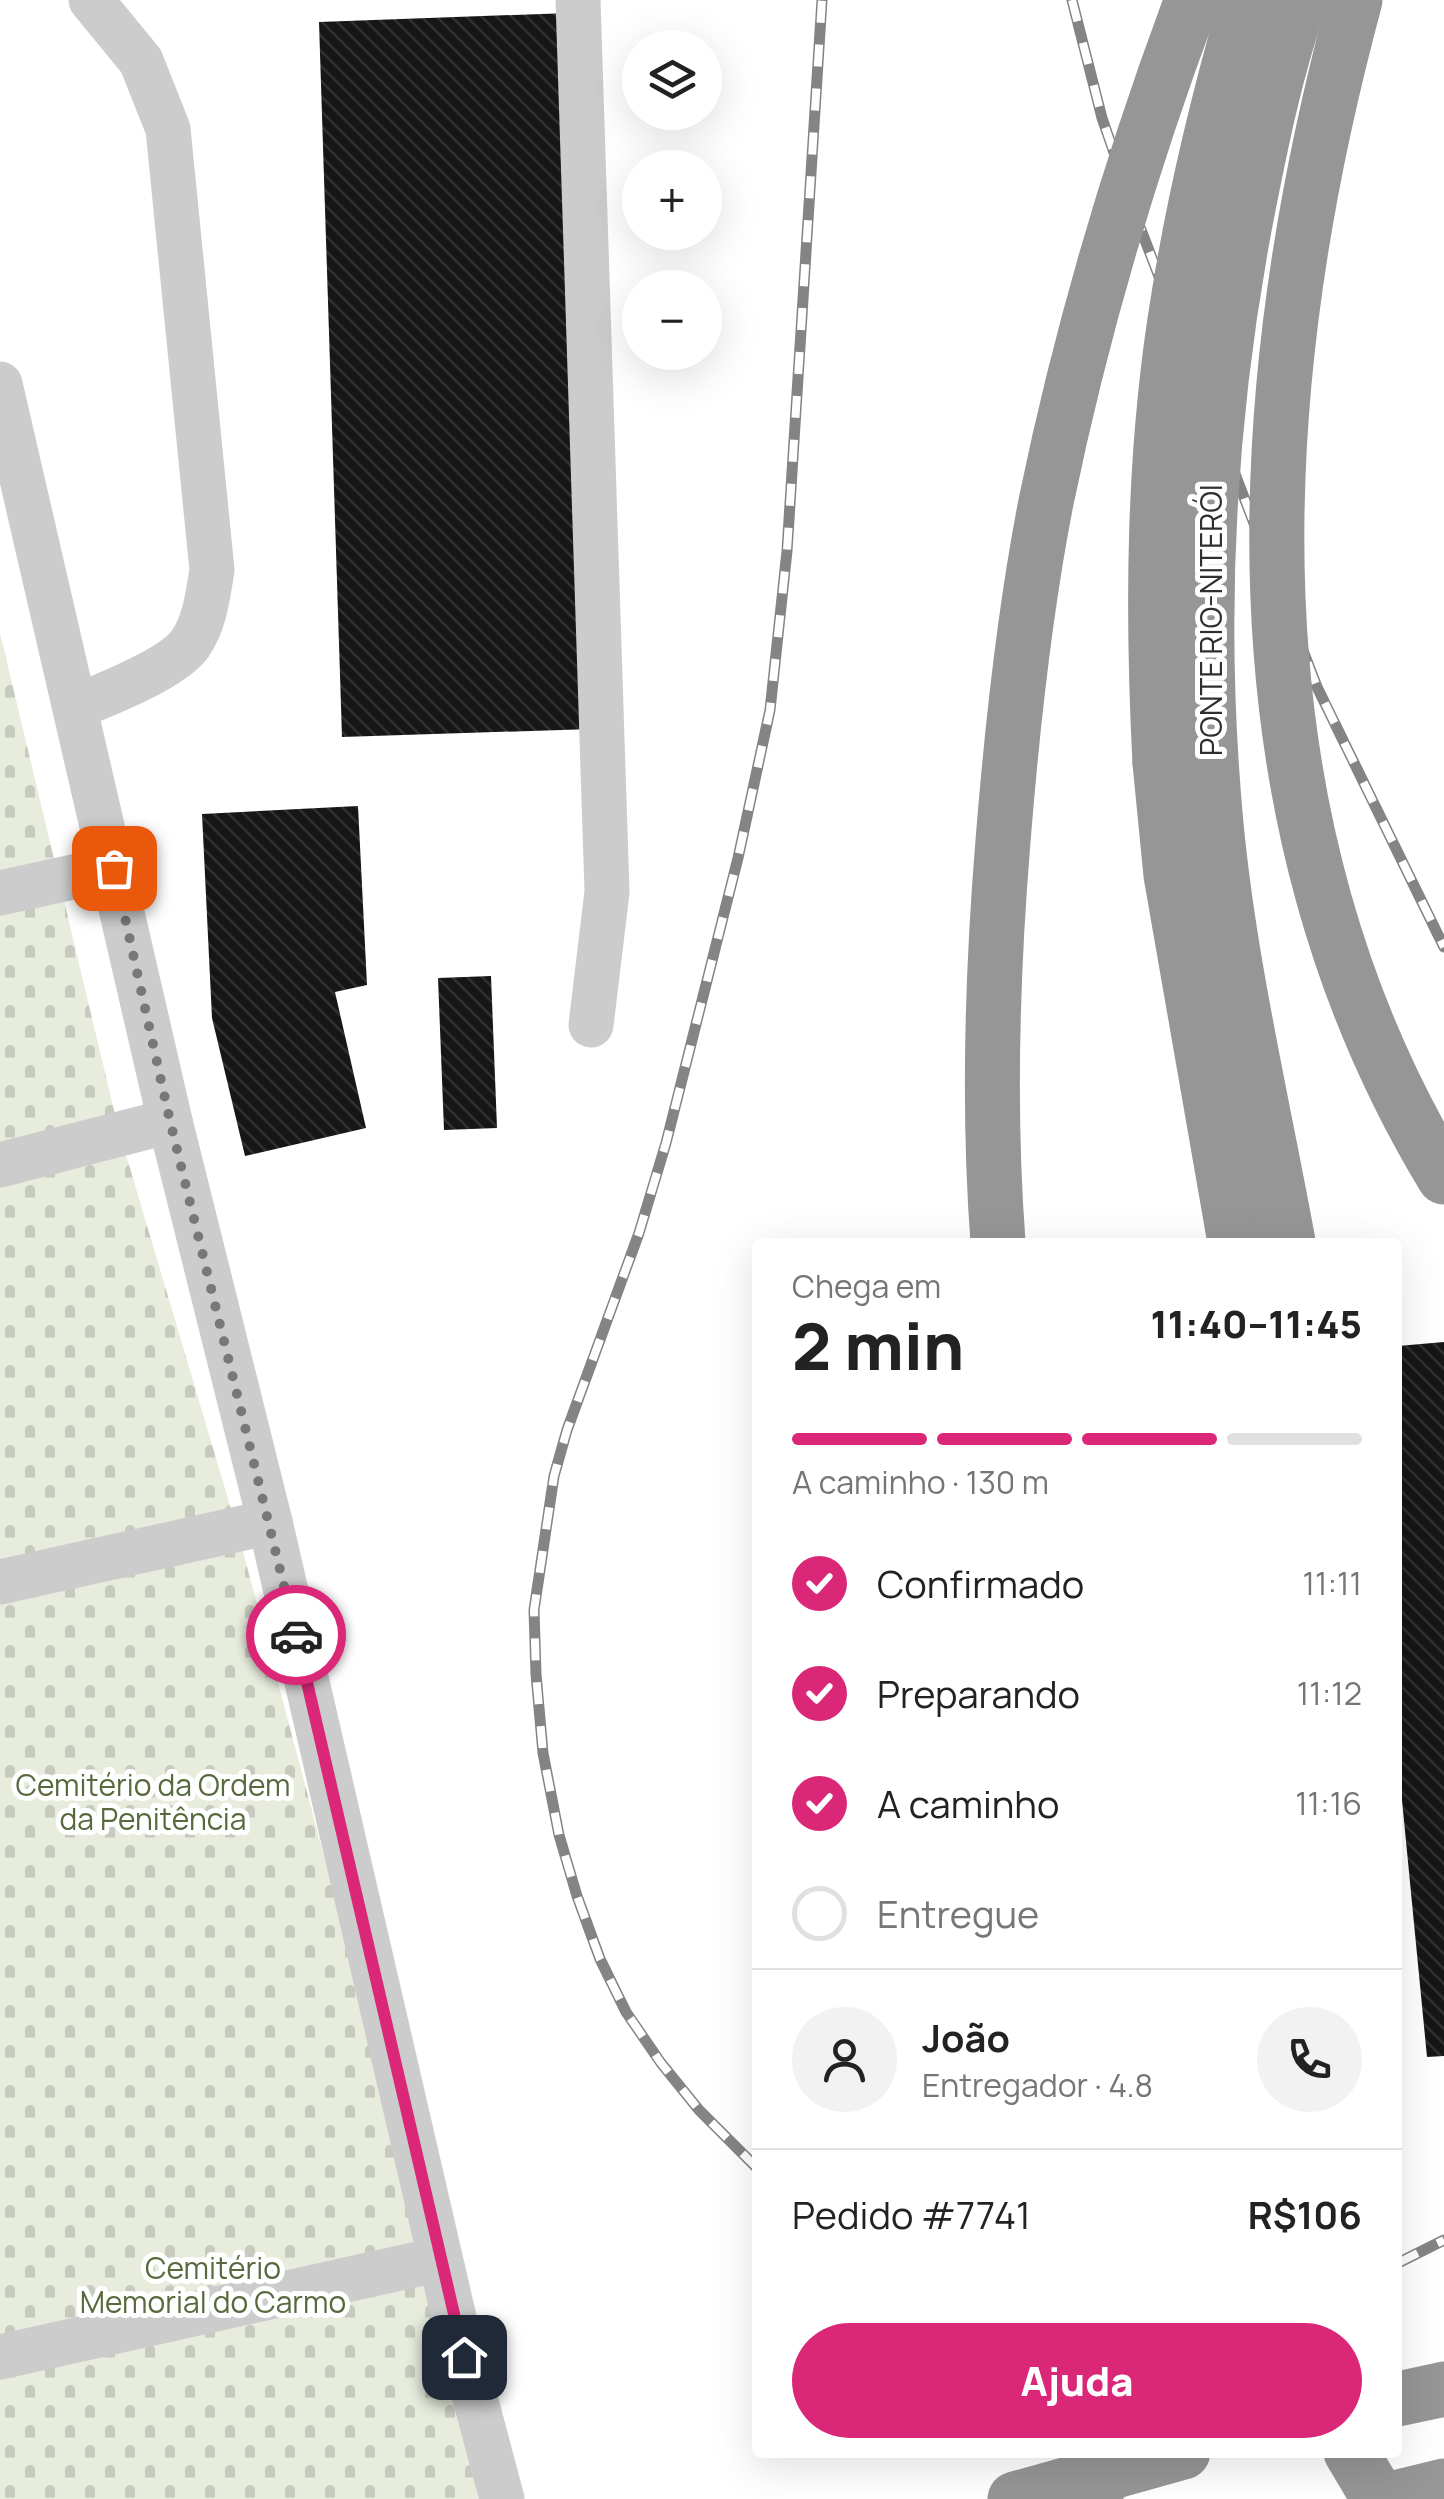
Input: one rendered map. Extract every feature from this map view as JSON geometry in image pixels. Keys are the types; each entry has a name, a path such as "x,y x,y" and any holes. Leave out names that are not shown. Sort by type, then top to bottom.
{"highway":[{"path":"998,1238 992,1070 996,928 1022,650 1046,504 1080,354 1140,150 1192,0"},
{"name":"PONTE RIO-NITERÓI","path":"1234,1238 1172,875 1160,763 1154,647 1162,433 1178,296 1206,153 1247,0"},
{"name":"PONTE RIO-NITERÓI","path":"1287,1238 1222,872 1212,758 1208,615 1212,470 1228,330 1254,174 1300,0"},
{"path":"1355,0 1321,137 1297,267 1288,344 1276,489 1281,642 1298,794 1328,913 1377,1049 1444,1177"},
{"path":"1402,2399 1444,2389"},
{"path":"1088,2499 1120,2458"},
{"path":"1022,2498 1163,2458"},
{"path":"1154,2499 1180,2458"},
{"path":"1355,2458 1379,2499"},
{"path":"1390,2499 1444,2486"}],"street":[{"path":"75,707 134,684 190,646 204,614 212,570 168,129 141,61 91,0"},
{"path":"578,0 607,892 591,1025"},
{"path":"0,384 440,2259 502,2499"},
{"path":"0,893 114,868"},
{"path":"0,1165 170,1121"},
{"path":"0,1582 270,1522"},
{"path":"0,2357 440,2259"}],"green space":[{"path":"0,633 119,1131 237,1529 340,1916 419,2234 478,2499 0,2499"}],"building":[{"path":"569,13 592,729 342,737 319,22"},
{"path":"358,806 367,985 335,992 366,1128 245,1156 212,1018 202,814"},
{"path":"491,976 497,1128 444,1130 438,978"},
{"path":"1444,1342 1444,2056 1427,2057 1402,1800 1402,1346"}],"railway":[{"path":"752,2163 699,2110 661,2063 626,2012 600,1959 559,1835 543,1753 534,1610 554,1476 639,1233 666,1143 738,858 770,710 787,551 822,0"},
{"path":"1072,0 1102,118 1138,222 1317,687 1444,947"},
{"path":"1402,2261 1444,2240"}],"way so far":[{"path":"114,868 170,1121 296,1635"}],"route":[{"path":"296,1635 464,2357"}],"park label":[{"name":"Cemitério da Ordem da Penitência","path":"153,1803"},
{"name":"Cemitério Memorial do Carmo","path":"213,2286"}]}
